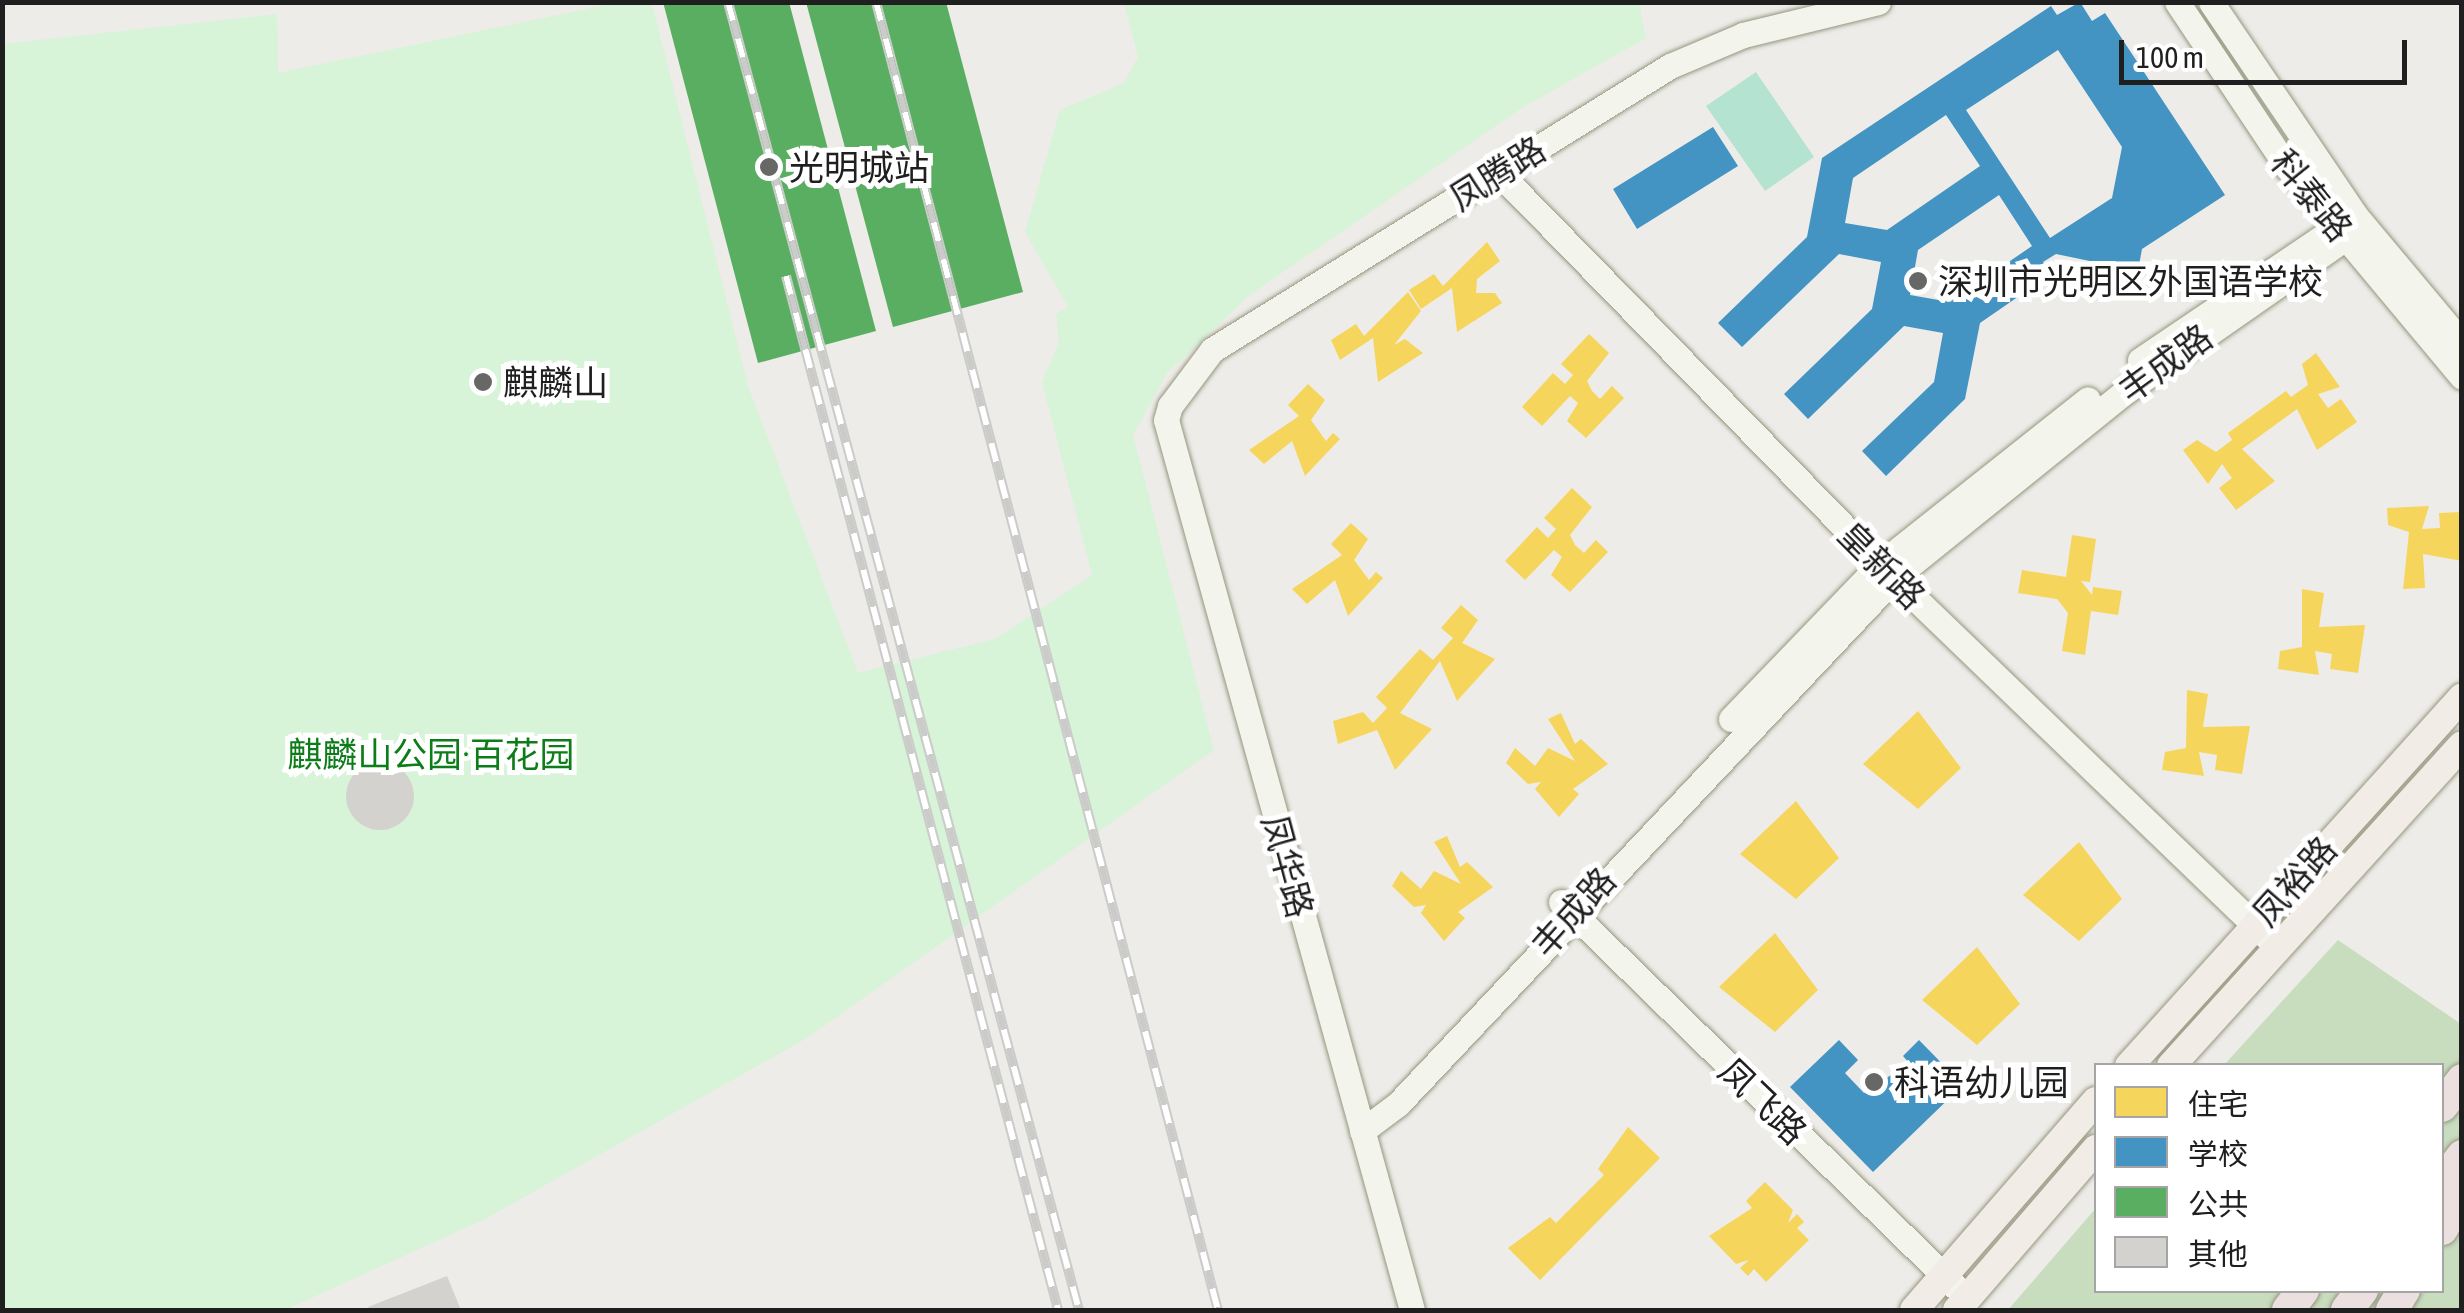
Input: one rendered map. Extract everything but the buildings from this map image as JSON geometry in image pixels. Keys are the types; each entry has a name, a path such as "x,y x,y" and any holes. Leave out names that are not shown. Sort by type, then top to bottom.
{"highway":[{"path":"2444,1103 2462,1080"},
{"path":"2444,1179 2462,1156"},
{"path":"2444,1226 2462,1194"}],"main road":[{"name":"凤裕路","path":"2131,1063 2462,697"},
{"name":"凤裕路","path":"2175,1063 2462,745"},
{"path":"1914,1310 2094,1103"},
{"path":"1962,1304 2094,1151"}],"street":[{"name":"凤腾路","path":"1166,420 1184,378 1212,350 1694,54 1878,2"},
{"name":"科泰路","path":"2178,2 2462,378"},
{"name":"科泰路","path":"2211,2 2344,225 2462,343"},
{"name":"皇新路","path":"1498,172 1887,571 2277,947"},
{"name":"丰成路","path":"1359,1122 1887,571 2344,225"},
{"name":"凤华路","path":"1166,420 1412,1310"},
{"name":"凤飞路","path":"1566,908 1942,1276 1962,1304"}],"green space":[{"name":"麒麟山公园·百花园","path":"615,3 652,3 748,386 858,673 995,639 1092,575 1042,382 1059,342 1056,314 1068,307 1025,232 1060,110 1124,83 1138,57 1124,3 1639,3 1646,38 1522,108 1251,294 1167,373 1133,435 1214,750 807,1038 485,1219 285,1310 3,1310 3,44 277,14 278,73"},
{"path":"1756,72 1814,157 1765,191 1706,106"},
{"path":"2338,940 2461,1024 2461,1310 2008,1310 2094,1210 2094,1293 2444,1293 2444,1063 2226,1063"}],"railway":[{"path":"728,2 1079,1310"},
{"path":"876,2 1218,1310"},
{"path":"786,276 1058,1310"}],"place":[{"name":"光明城站","path":"769,167"},
{"name":"深圳市光明区外国语学校","path":"1918,281"},
{"name":"麒麟山","path":"483,382"},
{"name":"科语幼儿园","path":"1874,1082"}]}
